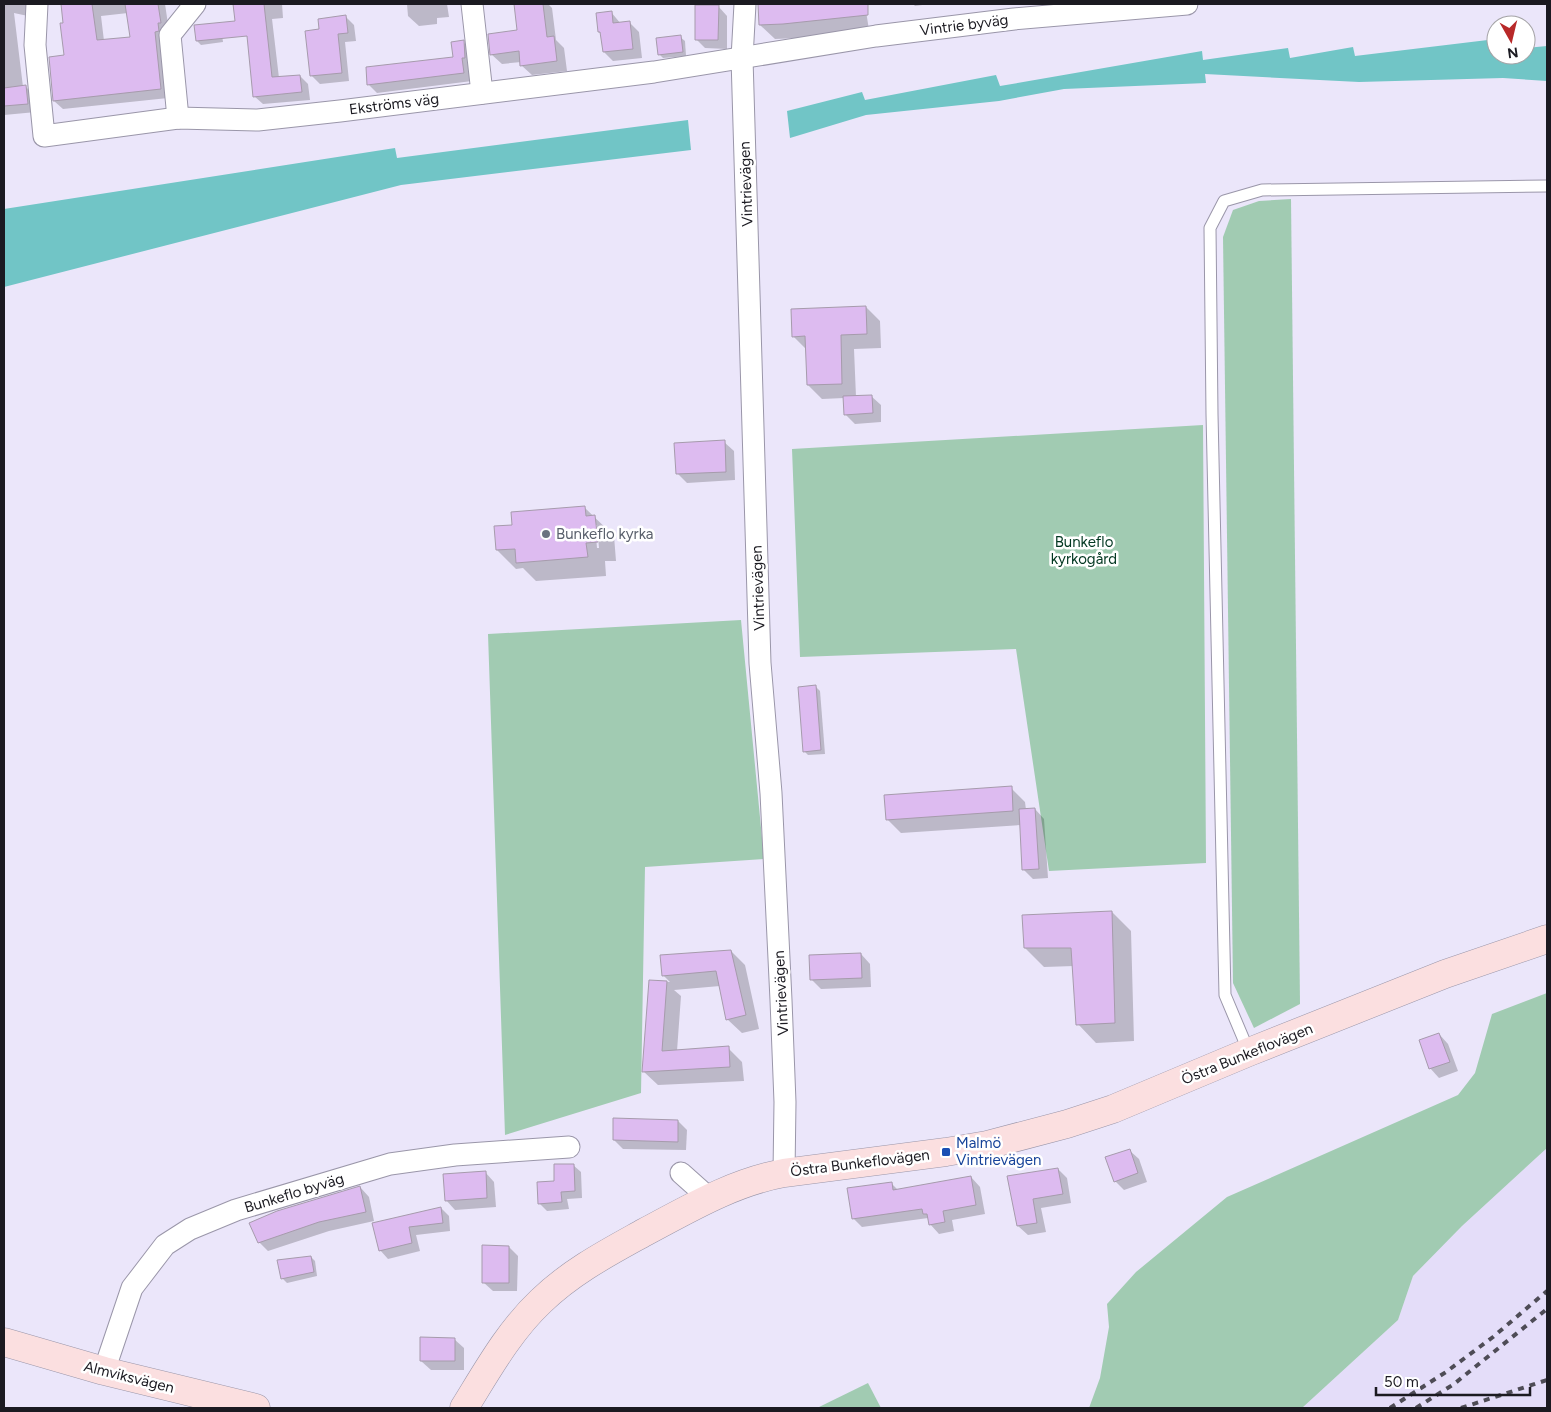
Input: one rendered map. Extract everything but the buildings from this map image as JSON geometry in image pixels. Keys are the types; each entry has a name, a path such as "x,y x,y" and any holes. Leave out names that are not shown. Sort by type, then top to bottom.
{"street":[{"name":"Ekströms väg","path":"37,4 35,45 44,136 178,118 258,120 654,72 742,58"},
{"path":"178,118 170,35 195,4"},
{"path":"472,4 482,93"},
{"name":"Vintrievägen","path":"745,4 742,58 760,653 771,793 786,1102 784,1172"},
{"name":"Vintrie byväg","path":"742,58 1014,11 1187,4"},
{"name":"Östra Bunkeflovägen","path":"464,1408 507,1341 541,1301 584,1266 709,1198 761,1177 784,1172 946,1152 1028,1136 1113,1108 1445,974 1547,939"},
{"name":"Bunkeflo byväg","path":"104,1371 132,1288 165,1245 190,1229 236,1210 390,1164 455,1155 570,1147"},
{"path":"681,1173 709,1198"},
{"name":"Almviksvägen","path":"4,1342 104,1371 256,1408"}],"lane":[{"path":"1249,1052 1225,995 1212,414 1210,228 1224,201 1262,190 1546,186"}],"shaded area":[{"path":"1486,40 1486,65 1536,65 1536,47 1547,46 1547,81 1503,78 1359,82 1205,74 1206,83 1064,89 999,101 866,115 790,138 787,111 862,92 865,100 996,75 1000,86 1202,51 1203,60 1288,48 1290,58 1353,47 1355,56"},
{"path":"688,120 691,150 401,185 4,287 4,209 395,148 397,158"},
{"path":"1547,1148 1547,1408 1302,1408 1398,1320 1413,1276 1462,1226"}],"green space":[{"path":"1291,199 1300,1004 1254,1028 1233,983 1223,237 1233,210 1259,201"},
{"name":"Bunkeflo kyrkogård","path":"1203,425 1206,863 1049,871 1016,649 800,657 792,449"},
{"path":"741,620 764,859 645,867 641,1093 505,1135 488,634"},
{"path":"1547,993 1547,1148 1462,1226 1413,1276 1398,1320 1302,1408 1089,1408 1100,1378 1109,1327 1107,1304 1136,1272 1227,1197 1458,1095 1475,1073 1492,1014"},
{"path":"868,1383 881,1408 817,1408"}],"railway":[{"path":"1390,1408 1446,1372 1493,1337 1547,1291"},
{"path":"1416,1408 1454,1384 1547,1309"},
{"path":"1461,1408 1547,1380"}],"place":[{"name":"Bunkeflo kyrka","path":"546,534"},
{"name":"Malmö Vintrievägen","path":"946,1152"}]}
